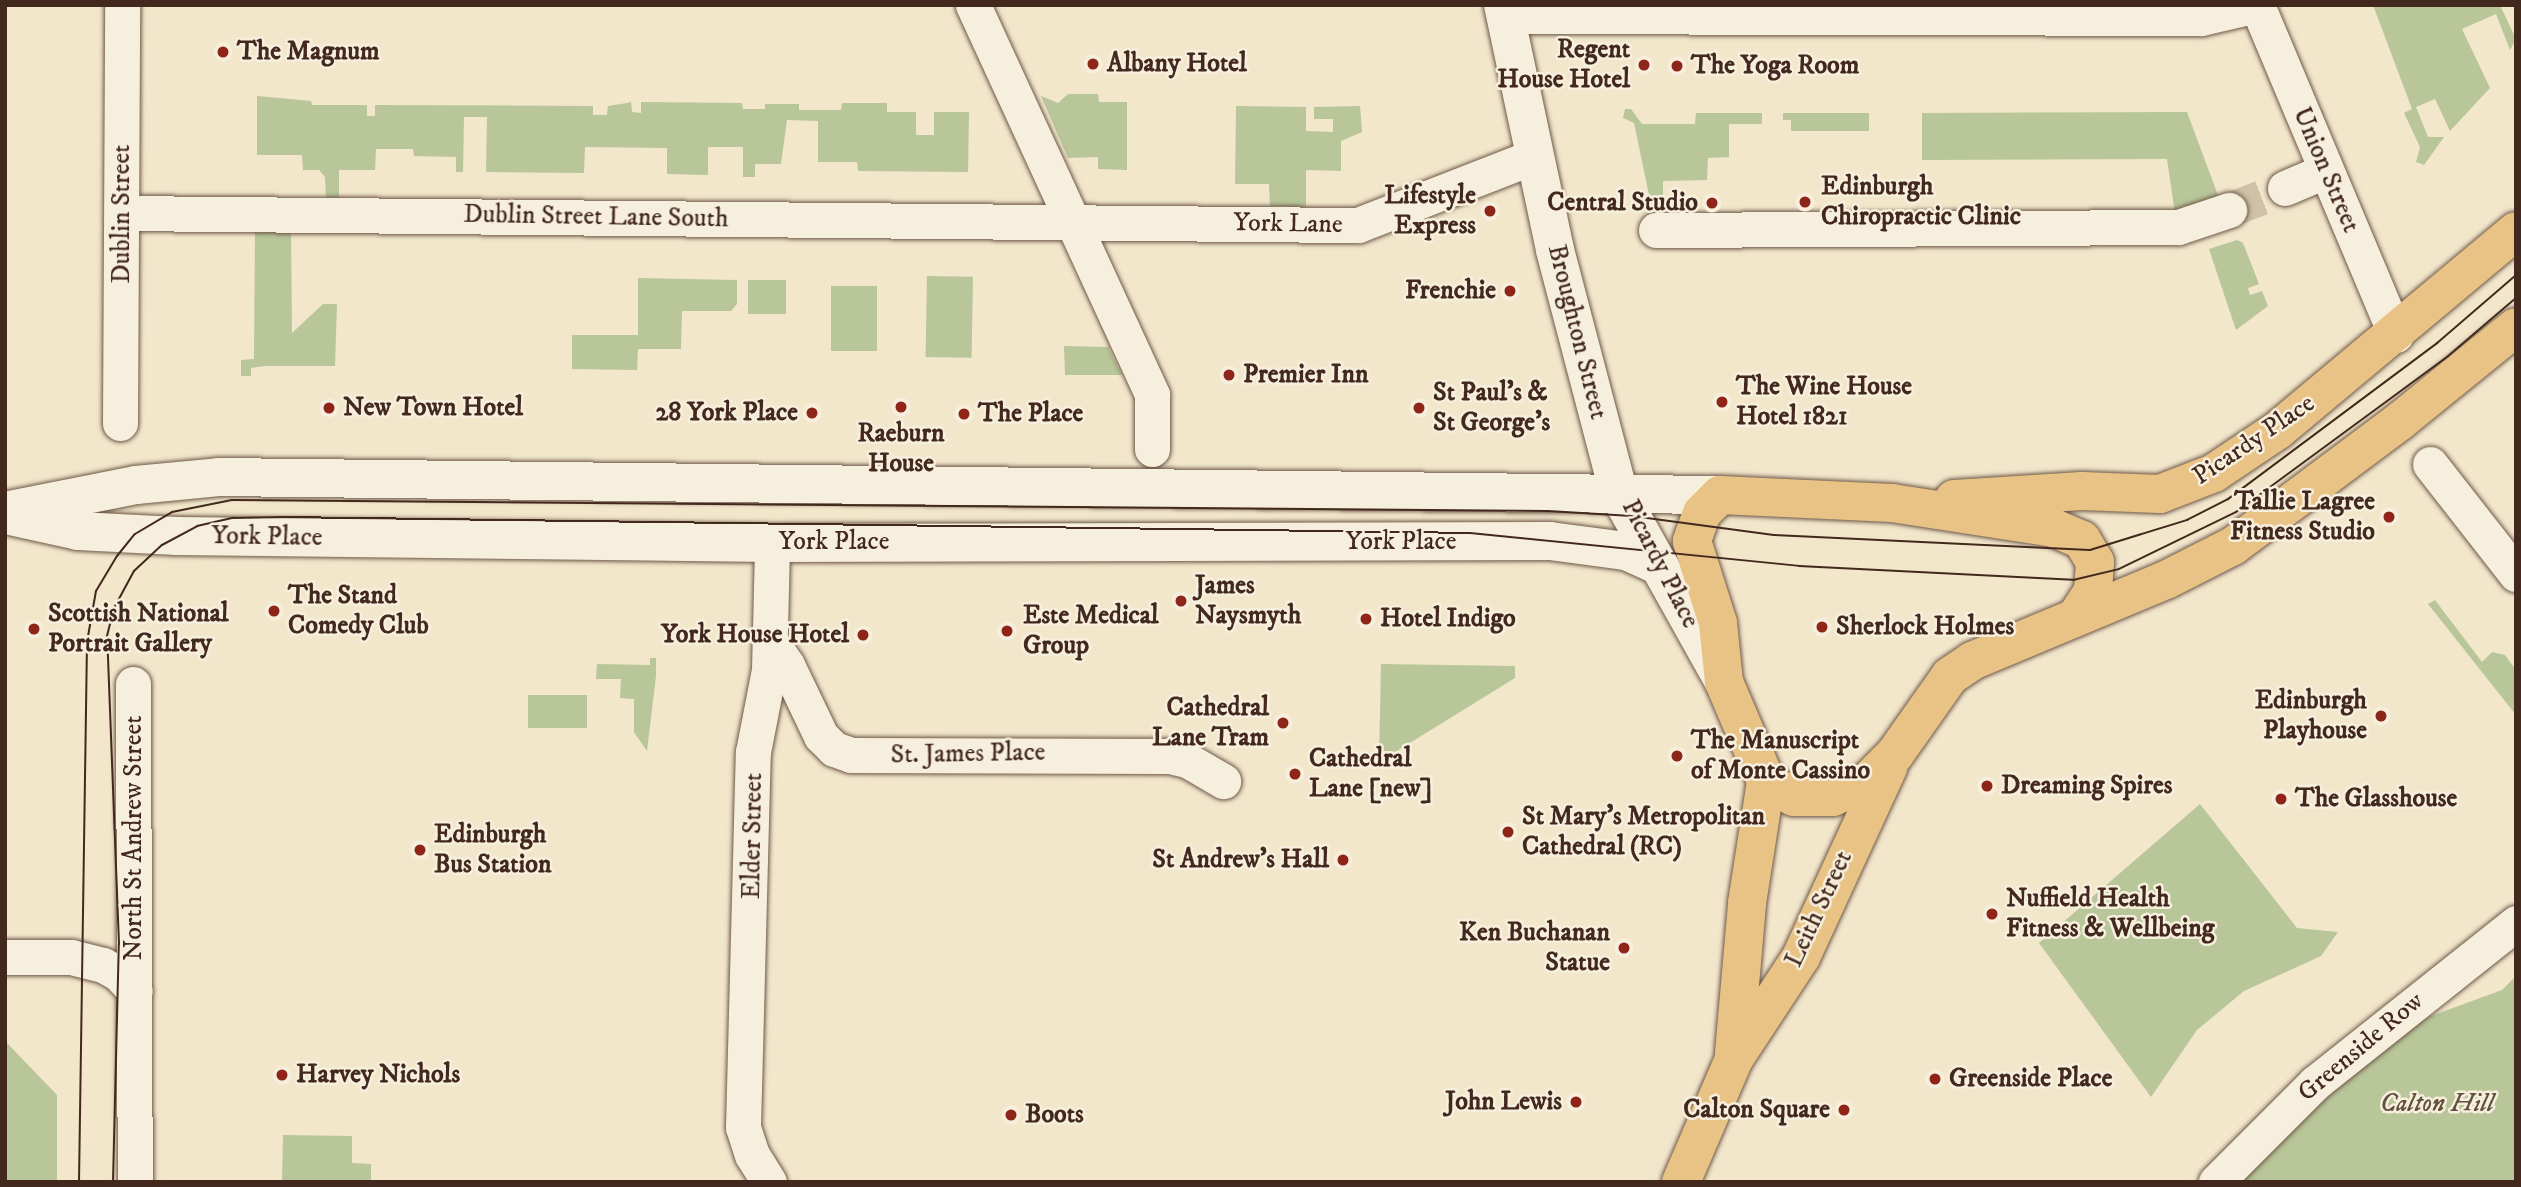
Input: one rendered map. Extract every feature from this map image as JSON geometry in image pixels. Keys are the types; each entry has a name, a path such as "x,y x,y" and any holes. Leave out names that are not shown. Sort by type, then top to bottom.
{"main road":[{"name":"Picardy Place","path":"1892,503 2082,491 2160,494 2184,487 2214,473 2278,430 2396,335 2516,231"},
{"path":"1766,781 1794,797 1833,797 1867,782 1895,754 1950,676 1972,661 2233,546 2400,421 2516,327"},
{"name":"Picardy Place","path":"1766,781 1724,682 1718,623 1692,541 1702,513 1720,495 1892,503 2054,528 2082,540 2095,562 2096,577 2089,601 2076,617"},
{"name":"Leith Street","path":"1681,1182 1734,1059 1801,957 1895,754"},
{"name":"Leith Street","path":"1734,1059 1747,903 1766,781"}],"street":[{"name":"Dublin Street","path":"120,424 122,5"},
{"path":"973,5 1152,395 1152,449"},
{"path":"1504,11 1779,10 2201,18 2257,5"},
{"name":"Union Street","path":"2257,5 2325,172 2396,335"},
{"name":"Broughton Street","path":"1504,11 1535,156 1619,494"},
{"name":"York Lane","path":"1071,221 1358,225 1535,156"},
{"path":"2285,188 2325,172"},
{"path":"1656,230 2178,227 2229,210"},
{"name":"Dublin Street Lane South","path":"122,213 1071,221"},
{"path":"2430,464 2516,574"},
{"name":"York Place","path":"5,513 136,485 219,477 1619,494"},
{"name":"Elder Street","path":"769,1182 752,1155 743,1127 753,752 771,642 772,485"},
{"name":"Picardy Place","path":"1619,494 1720,495"},
{"name":"Picardy Place","path":"1619,494 1724,682"},
{"name":"York Place","path":"5,513 78,531 177,536 772,542 1550,541 1626,551 1660,566"},
{"name":"St. James Place","path":"771,642 787,665 821,736 834,749 850,755 1169,756 1187,760 1223,781"},
{"name":"North St Andrew Street","path":"133,684 135,1182"},
{"name":"Greenside Row","path":"2216,1182 2315,1083 2516,923"},
{"path":"5,957 71,957 103,965 119,974 135,991"}],"green space":[{"path":"2373,5 2500,5 2516,39 2510,50 2496,14 2462,29 2490,88 2450,131 2435,99 2416,107 2428,137 2444,137 2424,165 2416,162 2420,147 2404,113 2412,109"},
{"path":"1068,94 1098,94 1099,102 1127,102 1127,170 1098,169 1098,157 1068,158 1041,96 1058,103"},
{"path":"257,96 311,101 312,105 367,105 367,116 375,116 375,105 593,106 593,115 607,115 608,106 631,102 632,112 641,113 641,102 742,103 743,109 765,109 765,104 799,104 799,110 841,110 842,103 887,103 887,112 916,112 916,135 934,135 934,112 969,112 968,172 858,171 857,162 818,162 818,121 787,120 781,164 755,164 755,177 743,177 743,147 708,147 708,175 667,174 667,148 585,147 584,173 486,172 487,117 464,117 463,172 456,172 456,157 414,156 413,149 376,149 375,170 339,170 339,198 326,199 325,177 319,170 303,170 302,155 257,155"},
{"path":"1236,106 1306,107 1306,131 1333,132 1333,119 1314,119 1314,107 1360,106 1362,132 1341,141 1341,171 1306,170 1306,207 1270,206 1269,184 1235,184"},
{"path":"1625,109 1631,109 1642,124 1695,124 1696,113 1762,113 1762,124 1729,124 1729,157 1708,158 1707,180 1663,181 1663,214 1654,219 1634,123 1623,118"},
{"path":"2187,112 2219,198 2175,213 2167,159 1922,160 1922,113"},
{"path":"1783,113 1869,113 1869,131 1791,131 1791,120 1783,120"},
{"path":"255,229 291,229 292,333 323,304 337,304 335,366 265,366 251,368 251,376 241,376 241,360 254,359"},
{"path":"2237,240 2243,243 2259,284 2248,288 2250,295 2262,291 2268,306 2236,330 2209,249"},
{"path":"927,276 973,277 972,358 926,357"},
{"path":"638,278 737,280 737,304 731,311 682,311 681,349 638,349 637,370 572,369 572,335 638,335"},
{"path":"748,280 786,280 786,314 748,314"},
{"path":"831,286 877,286 877,351 831,351"},
{"path":"1064,346 1108,347 1122,375 1065,375"},
{"path":"2435,600 2482,662 2492,652 2505,655 2516,670 2516,715 2428,604"},
{"path":"650,658 656,658 656,676 647,751 634,732 634,699 620,698 621,679 596,679 597,664 650,665"},
{"path":"1381,664 1515,666 1515,678 1379,762"},
{"path":"528,695 587,695 587,728 528,728"},
{"path":"2200,804 2297,928 2338,932 2321,956 2244,991 2197,1030 2151,1097 2039,943"},
{"name":"Calton Hill","path":"2516,976 2516,1182 2240,1182 2325,1098 2412,1023 2502,990"},
{"path":"5,1041 57,1095 57,1182 5,1182"},
{"path":"283,1135 352,1136 352,1163 371,1164 371,1182 282,1182"}],"tunnel":[{"path":"2229,210 2285,188"}],"tram line":[{"path":"79,1182 87,642 96,591 117,556 135,534 172,512 232,500 1548,511 1632,516 1774,535 2090,550 2187,520 2228,499 2437,343 2516,275"},
{"path":"113,1182 119,944 107,636 114,608 134,571 162,545 197,526 233,518 284,517 1470,533 1799,566 2073,580 2119,569 2236,512 2448,356 2516,298"}],"place":[{"name":"The Magnum","path":"223,52"},
{"name":"Albany Hotel","path":"1093,64"},
{"name":"Regent House Hotel","path":"1644,65"},
{"name":"The Yoga Room","path":"1677,66"},
{"name":"Edinburgh Chiropractic Clinic","path":"1805,202"},
{"name":"Central Studio","path":"1712,203"},
{"name":"Lifestyle Express","path":"1490,211"},
{"name":"Frenchie","path":"1510,291"},
{"name":"Premier Inn","path":"1229,375"},
{"name":"The Wine House Hotel 1821","path":"1722,402"},
{"name":"Raeburn House","path":"901,407"},
{"name":"New Town Hotel","path":"329,408"},
{"name":"St Paul's & St George's","path":"1419,408"},
{"name":"28 York Place","path":"812,413"},
{"name":"The Place","path":"964,414"},
{"name":"Tallie Lagree Fitness Studio","path":"2389,517"},
{"name":"James Naysmyth","path":"1181,601"},
{"name":"The Stand Comedy Club","path":"274,611"},
{"name":"Hotel Indigo","path":"1366,619"},
{"name":"Sherlock Holmes","path":"1822,627"},
{"name":"Scottish National Portrait Gallery","path":"34,629"},
{"name":"Este Medical Group","path":"1007,631"},
{"name":"York House Hotel","path":"863,635"},
{"name":"Edinburgh Playhouse","path":"2381,716"},
{"name":"Cathedral Lane Tram","path":"1283,723"},
{"name":"The Manuscript of Monte Cassino","path":"1677,756"},
{"name":"Cathedral Lane [new]","path":"1295,774"},
{"name":"Dreaming Spires","path":"1987,786"},
{"name":"The Glasshouse","path":"2281,799"},
{"name":"St Mary's Metropolitan Cathedral (RC)","path":"1508,832"},
{"name":"Edinburgh Bus Station","path":"420,850"},
{"name":"St Andrew's Hall","path":"1343,860"},
{"name":"Nuffield Health Fitness & Wellbeing","path":"1992,914"},
{"name":"Ken Buchanan Statue","path":"1624,948"},
{"name":"Harvey Nichols","path":"282,1075"},
{"name":"Greenside Place","path":"1935,1079"},
{"name":"John Lewis","path":"1576,1102"},
{"name":"Calton Square","path":"1844,1110"},
{"name":"Boots","path":"1011,1115"}]}
